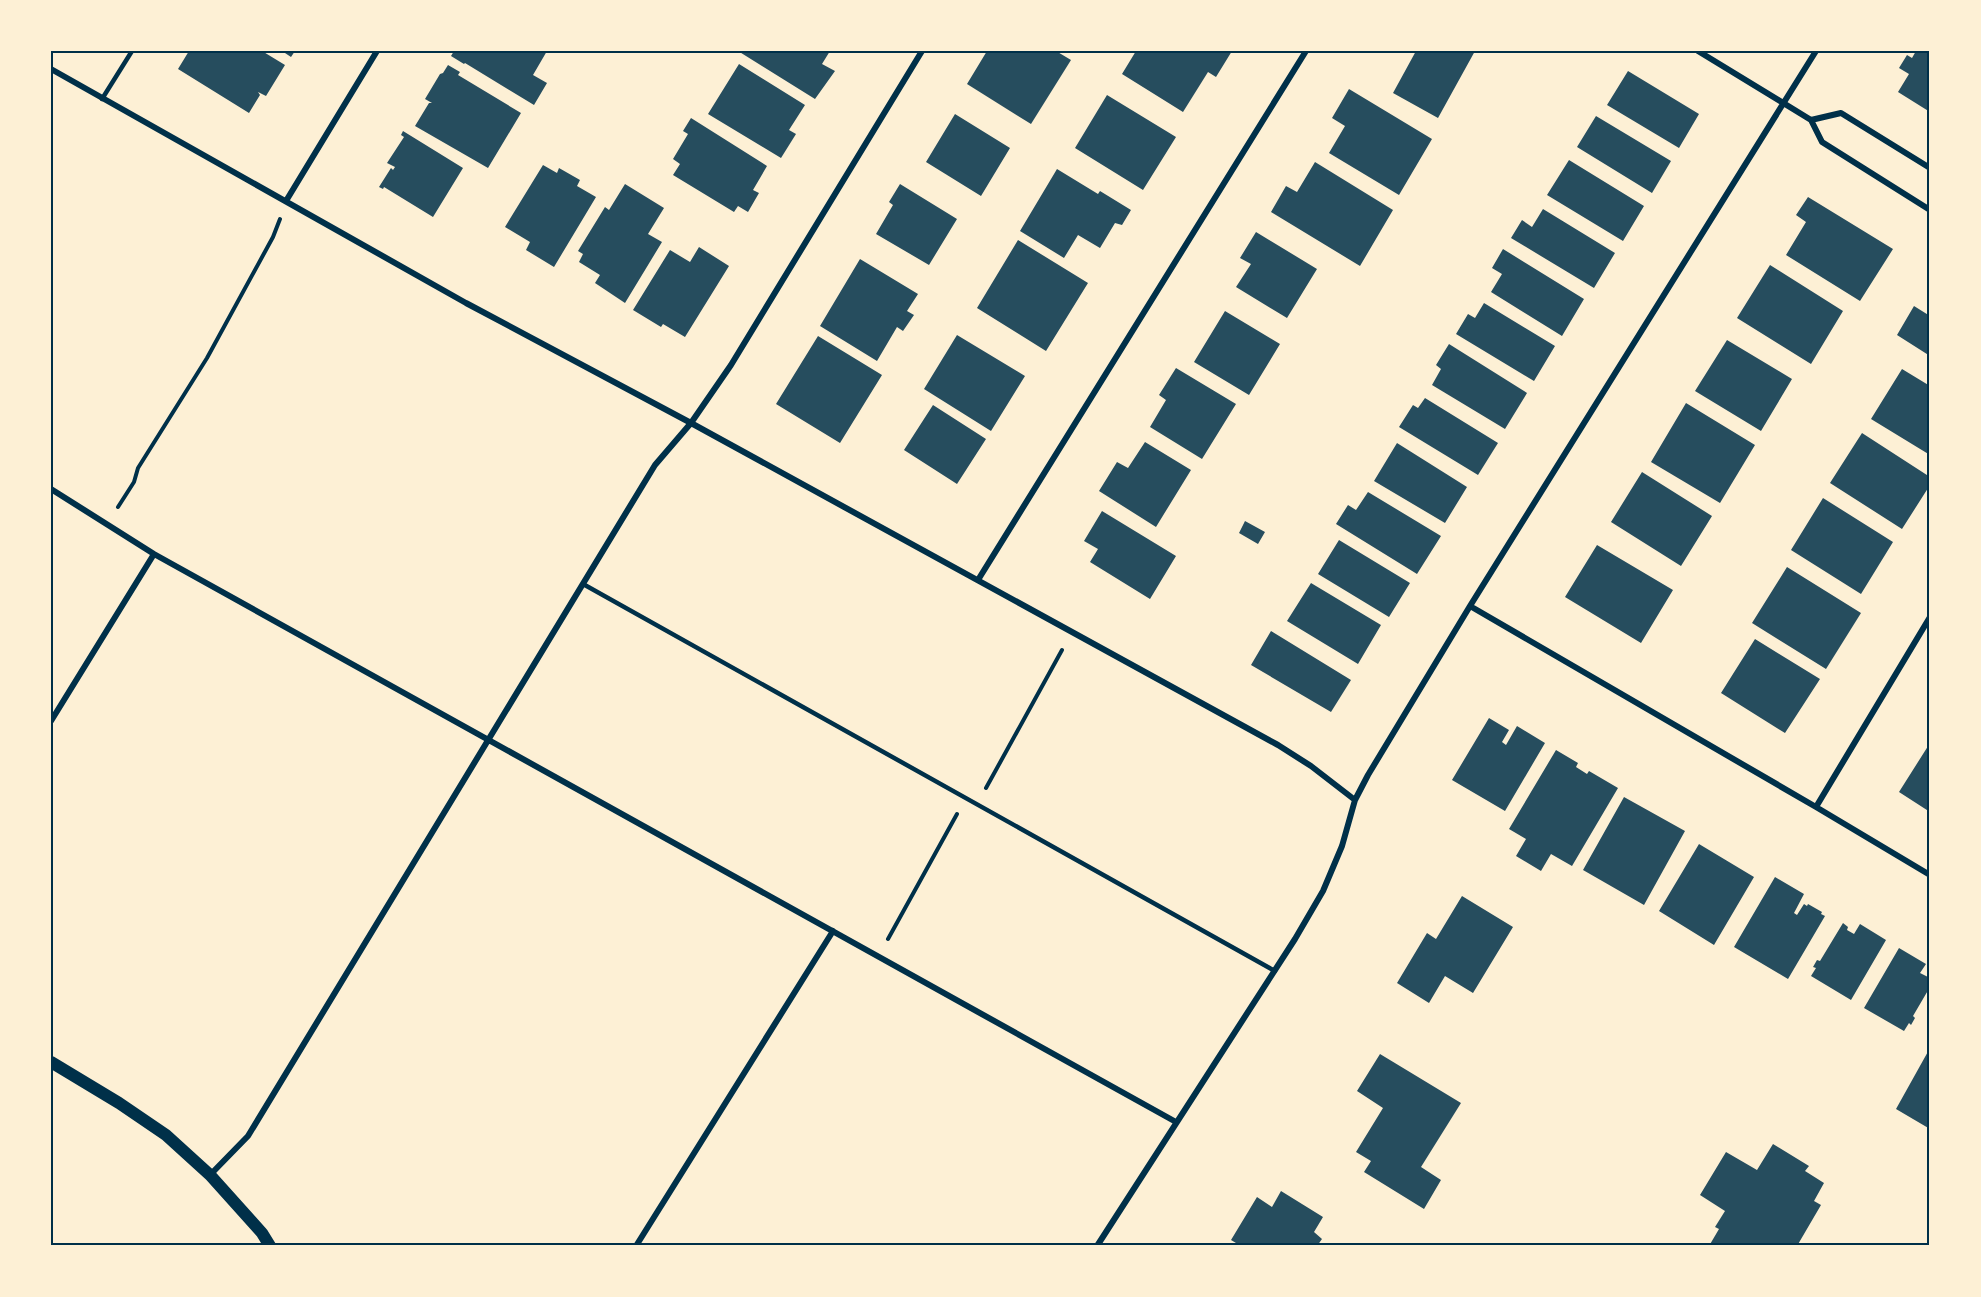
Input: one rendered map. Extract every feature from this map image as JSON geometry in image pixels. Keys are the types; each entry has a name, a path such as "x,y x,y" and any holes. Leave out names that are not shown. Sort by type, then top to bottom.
{"main road":[{"path":"51,1062 119,1103 166,1135 210,1175 262,1233 270,1246"}],"street":[{"path":"286,201 377,51"},
{"path":"210,1175 248,1136 655,465 691,423 731,365 922,51"},
{"path":"978,580 1306,51"},
{"path":"1698,51 1811,120 1822,142 1930,210"},
{"path":"1097,1246 1275,970 1323,891 1342,846 1355,800 1470,606 1816,51"},
{"path":"51,69 466,303 691,423 1278,745 1311,766 1355,800"},
{"path":"1811,120 1841,113 1930,168"},
{"path":"51,489 154,554 1176,1122"},
{"path":"51,721 154,554"},
{"path":"1470,606 1930,875"},
{"path":"1816,807 1930,617"},
{"path":"636,1246 833,932"}],"lane":[{"path":"102,99 132,51"},
{"path":"583,584 1275,970"}],"path":[{"path":"107,524 134,482 138,468 207,358 273,237 286,201"},
{"path":"977,804 1072,632"},
{"path":"879,957 966,798"}],"building":[{"path":"189,51 262,51 285,65 266,96 258,92 260,95 249,113 178,69"},
{"path":"282,51 295,51 291,57"},
{"path":"454,51 547,51 533,75 547,83 534,105 451,56"},
{"path":"738,51 830,51 822,64 835,71 815,99"},
{"path":"987,51 1056,51 1071,60 1031,124 967,84"},
{"path":"1136,51 1232,51 1216,77 1208,72 1183,112 1122,74"},
{"path":"1416,51 1475,51 1438,118 1393,93"},
{"path":"1916,51 1930,51 1930,112 1898,92 1909,74 1899,68 1907,55 1912,58"},
{"path":"739,64 805,105 789,130 796,134 781,158 708,114"},
{"path":"448,65 460,72 458,75 521,113 488,168 415,126 429,103 432,103 425,99"},
{"path":"1628,71 1699,114 1679,148 1607,105"},
{"path":"1349,89 1432,139 1399,195 1329,153 1345,126 1332,118"},
{"path":"1107,95 1176,137 1143,190 1075,148"},
{"path":"955,114 1010,148 981,196 926,162"},
{"path":"1596,116 1671,161 1652,193 1577,147"},
{"path":"691,118 767,166 753,190 759,193 748,212 738,206 734,212 673,175 680,164 673,159 688,134 683,131"},
{"path":"403,131 463,168 433,217 384,187 383,189 379,187 391,168 393,170 395,167 387,163 404,137 401,135"},
{"path":"1569,160 1644,206 1623,241 1547,195"},
{"path":"1315,162 1393,210 1360,266 1271,212 1286,186 1297,192"},
{"path":"543,165 557,173 559,168 580,180 577,186 596,197 554,267 526,250 530,242 505,227"},
{"path":"1057,169 1098,194 1100,191 1131,210 1122,225 1115,223 1100,248 1078,235 1064,258 1020,231"},
{"path":"625,184 664,208 648,234 662,242 625,303 595,283 600,275 579,262 583,254 578,251 605,207 609,210"},
{"path":"900,184 957,219 929,265 876,234 893,205 889,202"},
{"path":"1808,197 1893,249 1860,301 1786,255 1806,222 1796,215"},
{"path":"1543,209 1615,253 1594,288 1511,238 1522,220 1532,227"},
{"path":"1256,232 1317,269 1287,318 1236,287 1251,264 1240,258"},
{"path":"1018,240 1088,283 1046,351 977,308"},
{"path":"699,247 729,266 685,337 663,324 661,327 633,310 670,250 690,262"},
{"path":"1503,249 1584,299 1562,336 1491,292 1502,274 1492,268"},
{"path":"860,259 918,294 907,311 914,315 903,331 897,327 877,361 820,326"},
{"path":"1770,265 1843,311 1811,364 1737,318"},
{"path":"1484,303 1555,346 1534,381 1456,334 1468,314 1475,318"},
{"path":"1914,306 1930,316 1930,356 1897,335"},
{"path":"1225,311 1280,344 1249,395 1194,362"},
{"path":"957,335 1025,376 991,431 924,389"},
{"path":"818,336 882,375 840,443 776,404"},
{"path":"1727,340 1792,379 1761,431 1695,391"},
{"path":"1449,344 1527,393 1505,429 1432,385 1441,369 1436,365"},
{"path":"1176,368 1236,404 1202,459 1150,427 1166,400 1159,395"},
{"path":"1902,369 1930,386 1930,455 1871,419"},
{"path":"1425,398 1498,443 1478,475 1399,427 1413,405 1418,408"},
{"path":"1686,403 1755,445 1720,503 1651,462"},
{"path":"933,405 986,439 957,484 904,450"},
{"path":"1862,433 1930,477 1930,485 1902,529 1830,483"},
{"path":"1145,442 1191,470 1156,527 1099,491 1117,462 1128,468"},
{"path":"1397,443 1467,487 1445,523 1374,481"},
{"path":"1642,472 1712,516 1681,566 1611,522"},
{"path":"1368,492 1441,536 1417,574 1336,524 1348,505 1356,510"},
{"path":"1823,498 1893,542 1861,594 1791,550"},
{"path":"1102,511 1176,556 1150,599 1090,562 1098,549 1084,541"},
{"path":"1245,521 1265,532 1258,544 1239,533"},
{"path":"1339,540 1410,583 1389,617 1318,574"},
{"path":"1597,545 1673,590 1641,643 1565,597"},
{"path":"1787,567 1861,613 1826,669 1752,623"},
{"path":"1311,583 1381,625 1358,664 1287,621"},
{"path":"1271,631 1351,680 1331,712 1251,665"},
{"path":"1755,639 1820,679 1785,733 1721,693"},
{"path":"1489,718 1509,730 1502,742 1506,745 1517,726 1545,743 1505,811 1452,780"},
{"path":"1930,743 1930,812 1899,792"},
{"path":"1556,750 1578,763 1576,767 1587,774 1589,771 1618,788 1572,866 1551,854 1541,871 1516,856 1526,839 1509,829"},
{"path":"1624,797 1685,831 1644,905 1583,870"},
{"path":"1699,844 1754,877 1714,945 1659,911"},
{"path":"1775,877 1804,894 1794,913 1797,915 1804,904 1807,906 1808,904 1825,916 1788,979 1734,947"},
{"path":"1462,896 1513,927 1473,993 1445,976 1429,1003 1397,983 1427,933 1436,939"},
{"path":"1843,923 1848,927 1847,930 1854,934 1860,924 1886,940 1851,1000 1811,976 1816,968 1813,967 1817,960 1820,961"},
{"path":"1899,948 1926,964 1920,973 1928,977 1930,974 1930,987 1913,1016 1915,1018 1911,1025 1909,1023 1904,1031 1864,1008"},
{"path":"1930,1048 1930,1129 1896,1109"},
{"path":"1380,1054 1461,1103 1421,1167 1441,1180 1424,1209 1364,1172 1371,1161 1356,1152 1383,1108 1357,1091"},
{"path":"1773,1144 1809,1166 1805,1171 1824,1183 1814,1201 1821,1205 1797,1246 1709,1246 1719,1229 1715,1227 1725,1211 1700,1195 1726,1152 1757,1170"},
{"path":"1281,1191 1323,1217 1314,1232 1322,1239 1317,1246 1241,1246 1231,1240 1257,1197 1272,1207"}]}
